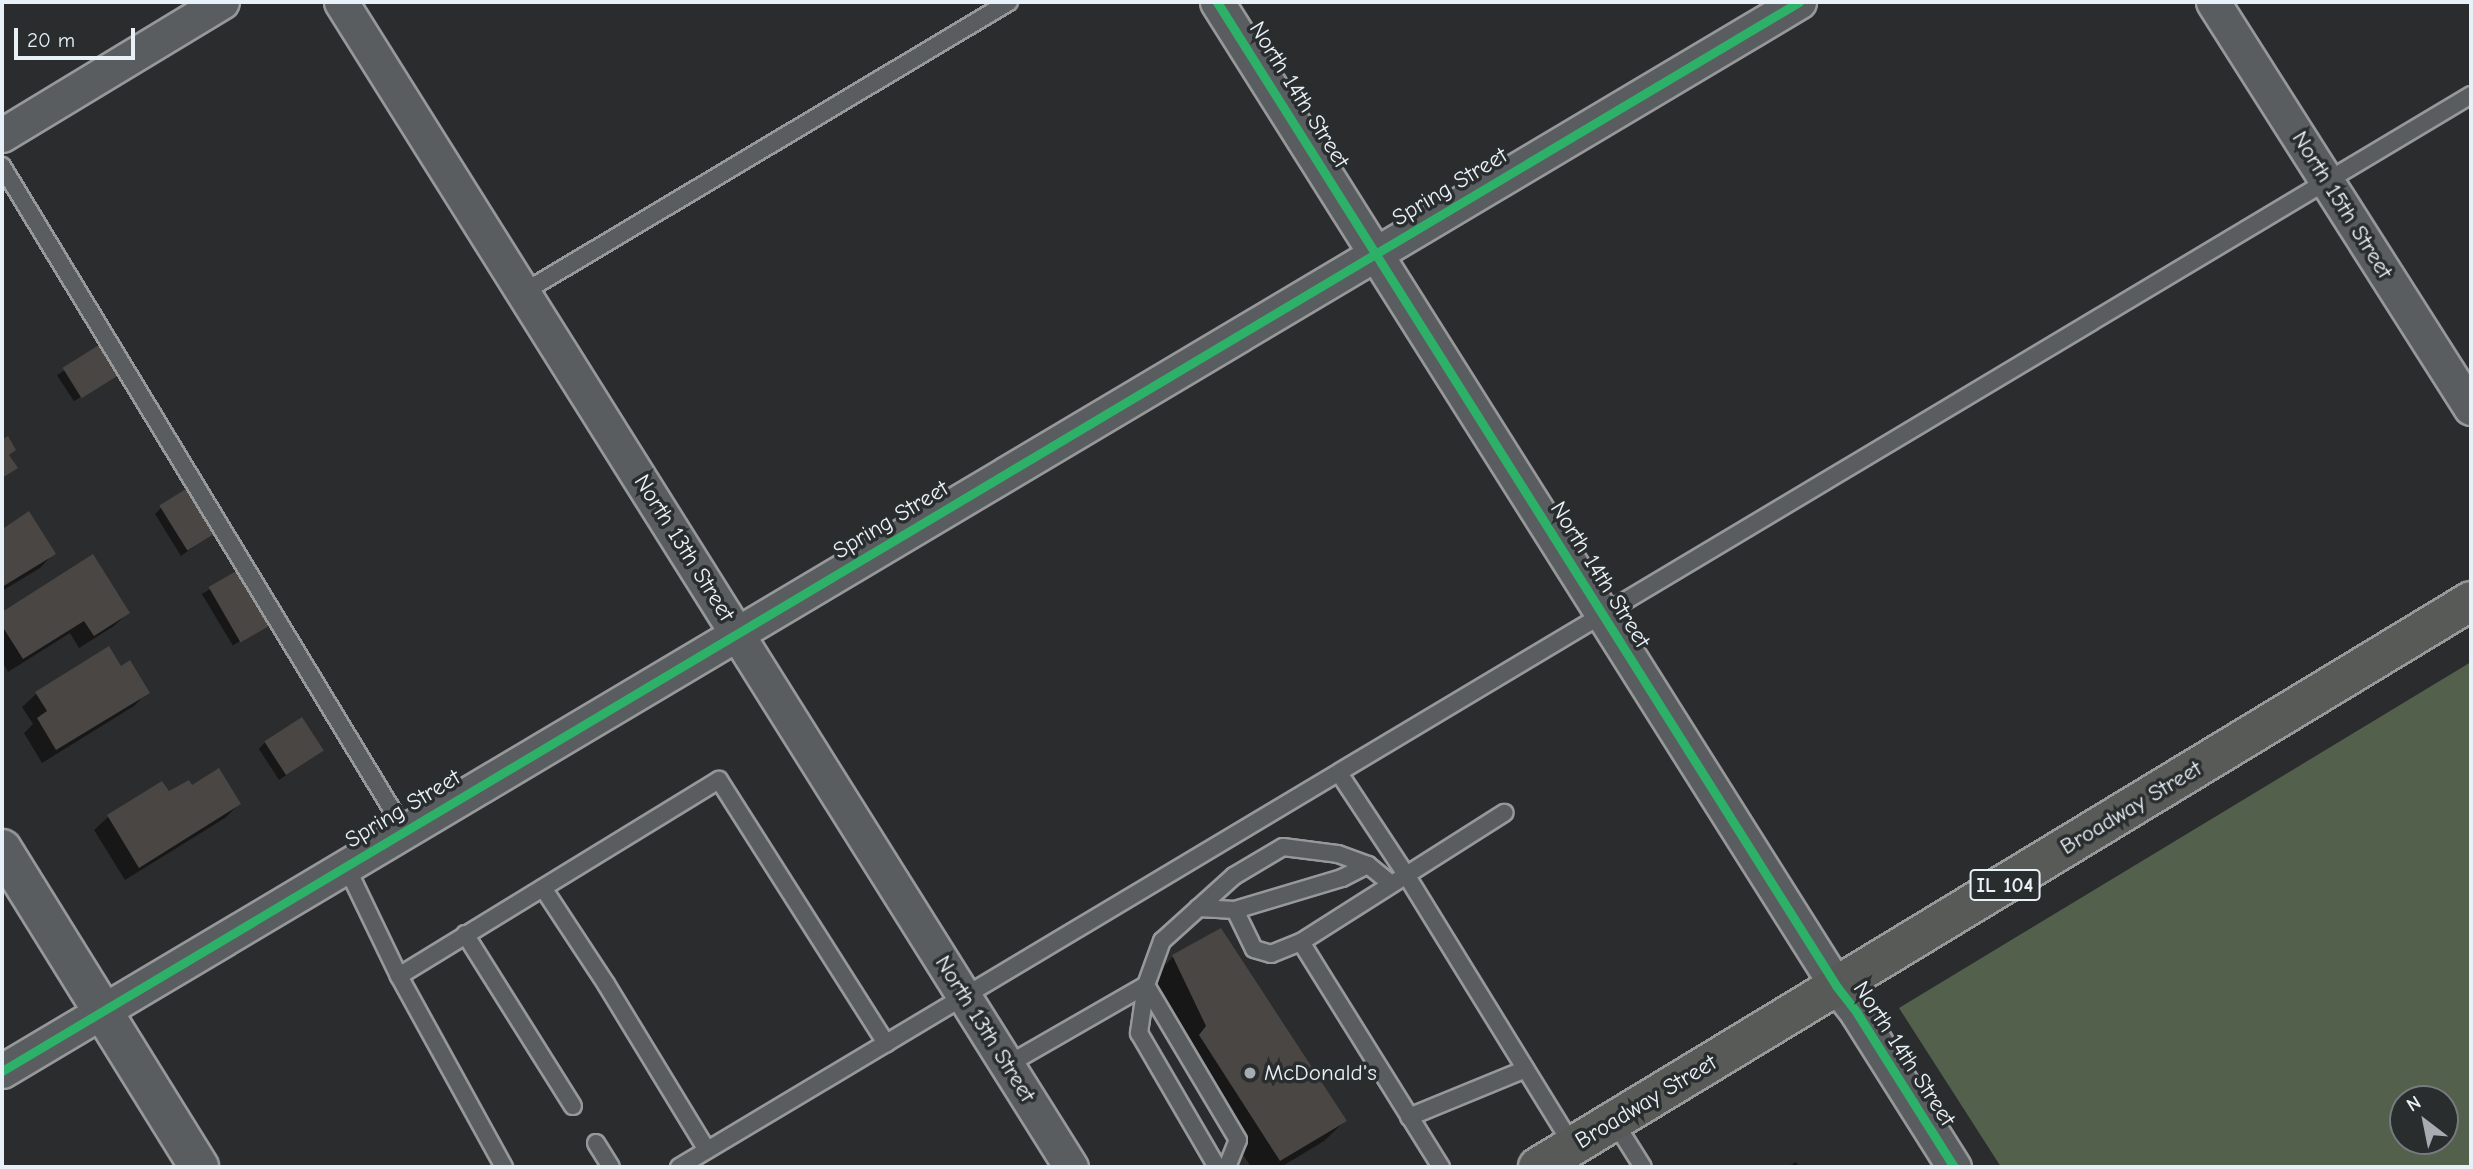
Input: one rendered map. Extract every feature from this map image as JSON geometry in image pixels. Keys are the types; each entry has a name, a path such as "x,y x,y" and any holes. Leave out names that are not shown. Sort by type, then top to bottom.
{"main road":[{"name":"Broadway Street","path":"1538,1167 2471,601"}],"street":[{"path":"2,135 222,2"},
{"name":"North 13th Street","path":"341,2 1071,1167"},
{"name":"North 14th Street","path":"1217,2 1837,987 1857,1013 1954,1167"},
{"name":"Spring Street","path":"2,1071 1799,2"},
{"name":"North 15th Street","path":"2213,2 2471,408"},
{"path":"2,849 200,1167"}],"lane":[{"path":"524,292 1009,2"},
{"path":"679,1167 2471,96"},
{"path":"2,166 405,831"},
{"path":"1339,773 1405,873 1573,1146"},
{"path":"399,975 719,780 886,1043"},
{"path":"1235,910 1254,949 1271,954 1301,942 1405,873 1504,813"},
{"path":"1217,1167 1139,1033 1146,985 1161,941 1234,876 1283,848 1338,854 1368,865 1390,883"},
{"path":"1198,908 1235,910 1342,878 1368,865"},
{"path":"346,866 399,975 504,1167"},
{"path":"543,888 606,984 707,1150"},
{"path":"465,934 573,1106"},
{"path":"1301,942 1441,1167"},
{"path":"1007,1065 1146,985"},
{"path":"1146,985 1238,1140 1227,1167"},
{"path":"1409,1117 1526,1069"},
{"path":"1614,1121 1643,1167"},
{"path":"596,1143 611,1167"}],"green space":[{"path":"2471,662 2471,1167 2001,1167 1899,1008"}],"building":[{"path":"99,345 118,376 82,398 63,368"},
{"path":"8,436 16,450 9,455 18,468 2,478 2,440"},
{"path":"189,487 217,532 187,550 159,506"},
{"path":"29,511 56,554 2,587 2,525 4,528"},
{"path":"93,554 130,613 94,636 84,621 23,659 2,626 2,612"},
{"path":"238,570 270,625 241,642 209,587"},
{"path":"109,646 121,666 130,660 150,693 56,750 37,718 47,711 35,692"},
{"path":"302,717 324,751 286,775 264,742"},
{"path":"219,768 241,804 139,868 107,815 162,781 169,791 189,780 192,785"},
{"path":"1221,928 1347,1121 1280,1161 1199,1035 1206,1026 1172,955"}],"cycle path":[{"path":"1217,2 1837,987 1857,1013 1954,1167"},
{"path":"2,1071 1799,2"}],"place":[{"name":"McDonald's","path":"1250,1073"}]}
